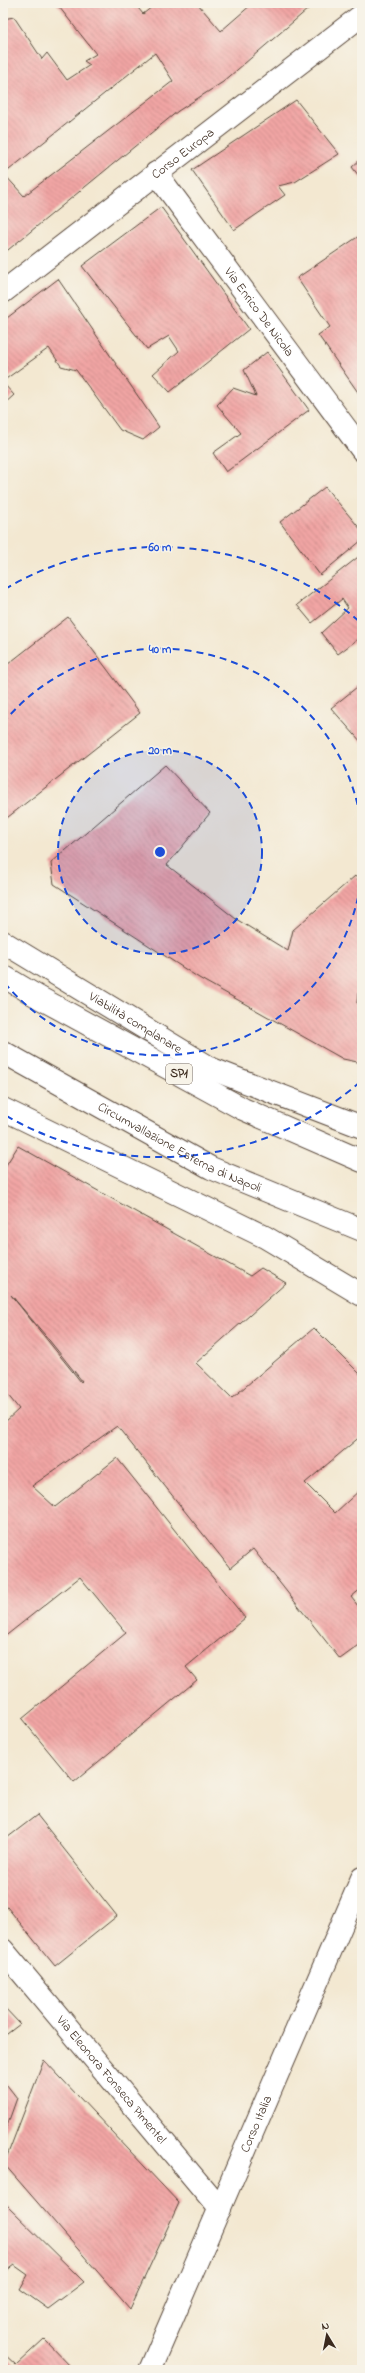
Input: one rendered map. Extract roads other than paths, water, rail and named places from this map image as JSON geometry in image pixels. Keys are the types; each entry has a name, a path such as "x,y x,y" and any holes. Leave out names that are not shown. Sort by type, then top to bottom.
{"main road":[{"name":"Corso Europa","path":"3,292 362,15"},
{"name":"Via Enrico De Nicola","path":"156,173 362,450"},
{"name":"Viabilità complanare","path":"3,942 212,1069 362,1127"},
{"name":"SP1","path":"3,976 40,998 243,1109 362,1161"},
{"name":"Circumvallazione Esterna di Napoli","path":"3,1052 211,1168 362,1230"},
{"path":"3,1109 265,1237 362,1294"},
{"name":"Corso Italia","path":"150,2370 362,1878"},
{"name":"Via Eleonora Fonseca Pimentel","path":"3,1950 220,2209"}]}
